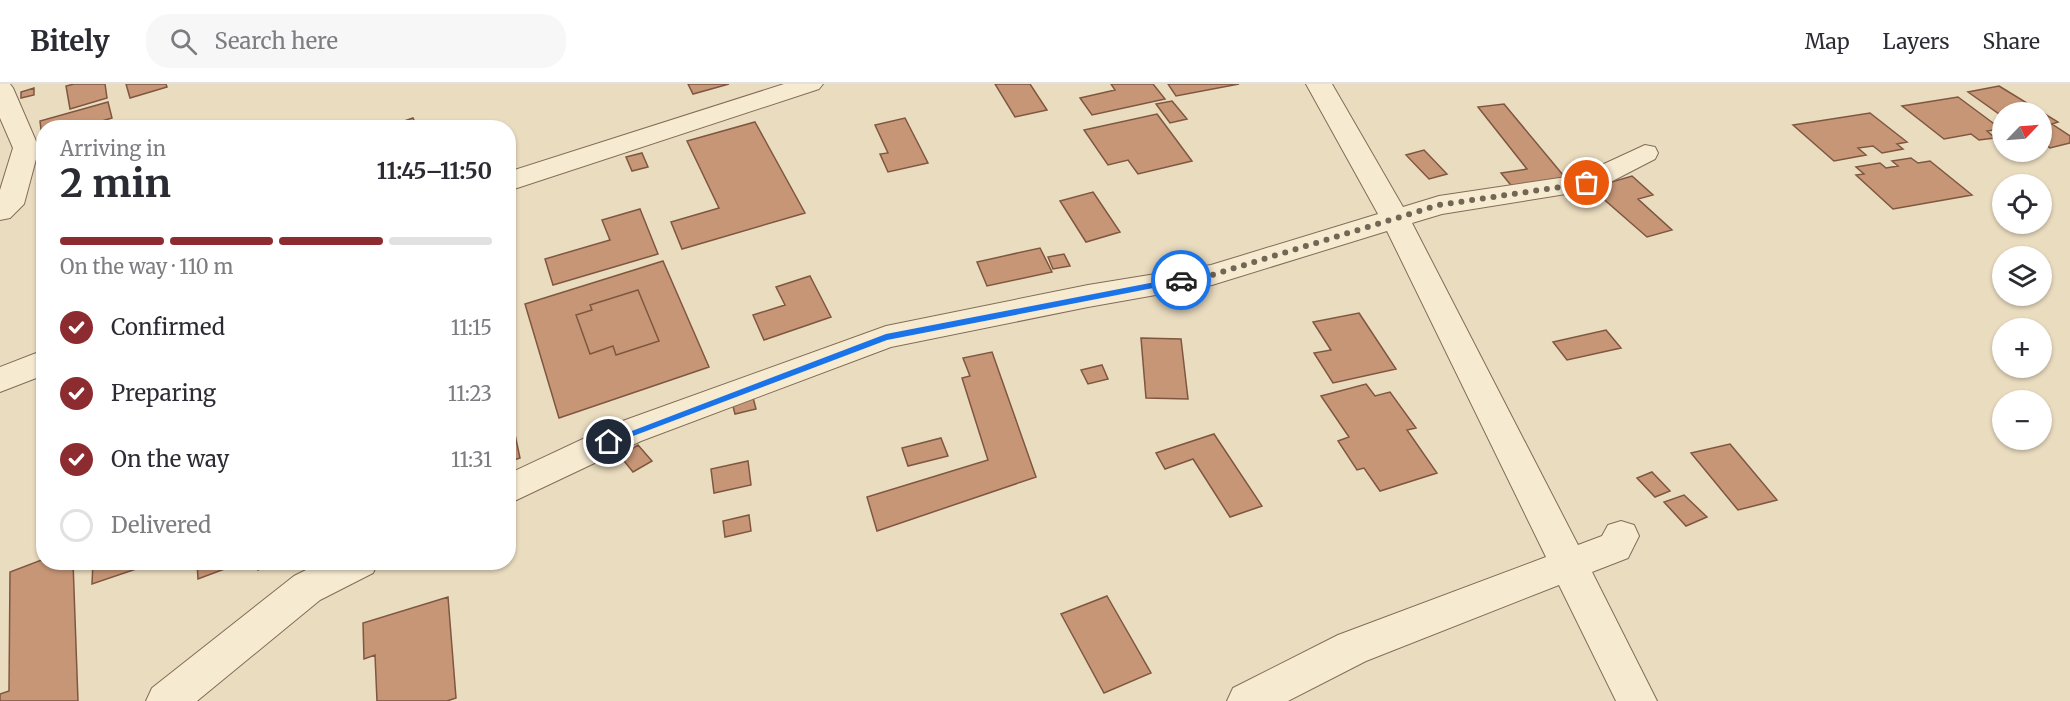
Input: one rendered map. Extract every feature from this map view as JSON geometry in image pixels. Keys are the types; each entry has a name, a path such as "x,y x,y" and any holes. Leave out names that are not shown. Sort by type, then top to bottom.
{"street":[{"path":"516,179 556,164 810,84"},
{"path":"1319,84 1395,218 1637,701"},
{"path":"0,88 26,148 10,204 0,211"},
{"path":"516,486 629,432 886,337 1088,296 1212,275 1439,205 1587,183 1645,153"},
{"path":"0,380 36,365"},
{"path":"1247,701 1352,648 1615,547 1621,536"},
{"path":"166,701 308,588 344,570"}],"building":[{"path":"105,84 107,98 70,109 66,86"},
{"path":"126,84 166,84 167,87 130,98"},
{"path":"688,84 729,84 693,94"},
{"path":"995,84 1030,84 1047,110 1015,117"},
{"path":"1111,84 1153,84 1165,99 1092,115 1080,98 1115,90"},
{"path":"1168,84 1239,84 1176,96"},
{"path":"1999,86 2025,102 1992,102 1992,109 1968,92"},
{"path":"34,88 34,95 21,98 21,92"},
{"path":"1958,97 1992,122 1992,130 1987,131 1992,138 1979,140 1971,134 1944,139 1902,106"},
{"path":"1172,101 1187,119 1170,123 1156,104"},
{"path":"108,102 112,118 105,120 44,120"},
{"path":"1504,104 1568,181 1514,189 1501,173 1527,169 1478,107"},
{"path":"1870,113 1907,142 1897,144 1903,149 1882,153 1873,146 1858,148 1866,155 1834,161 1793,125"},
{"path":"1157,114 1192,161 1138,174 1128,160 1108,165 1084,130"},
{"path":"905,118 928,163 888,172 880,154 888,153 875,125"},
{"path":"755,122 805,213 682,249 671,222 719,208 687,141"},
{"path":"2052,124 2070,136 2070,143 2052,148"},
{"path":"1424,150 1447,174 1429,179 1406,155"},
{"path":"642,153 648,167 632,171 626,157"},
{"path":"1911,158 1918,163 1930,161 1972,195 1893,209 1856,175 1864,174 1856,167 1880,163 1886,168 1898,166 1892,161"},
{"path":"1632,176 1653,195 1638,199 1672,230 1647,237 1591,188"},
{"path":"1093,192 1120,232 1086,242 1060,201"},
{"path":"640,209 658,254 553,285 545,259 610,240 602,220"},
{"path":"1040,248 1052,272 987,286 977,262"},
{"path":"1064,254 1070,266 1053,269 1048,257"},
{"path":"663,261 709,367 559,418 525,304","holes":["638,290 659,341 616,355 613,346 590,354 576,315 592,310 590,305"]},
{"path":"810,276 831,317 764,340 753,315 785,305 776,287"},
{"path":"638,290 659,341 616,355 613,346 590,354 576,315 592,310 590,305"},
{"path":"1359,313 1396,369 1333,383 1314,353 1331,350 1313,322"},
{"path":"1606,330 1621,348 1567,360 1553,342"},
{"path":"1141,338 1181,339 1188,399 1146,398"},
{"path":"992,352 1036,477 877,531 867,497 988,460 962,378 970,376 963,358"},
{"path":"1102,365 1108,379 1088,384 1081,370"},
{"path":"1366,384 1375,396 1390,392 1416,428 1407,430 1437,473 1380,491 1364,468 1357,470 1338,441 1349,437 1321,396"},
{"path":"751,390 756,409 735,414 730,395"},
{"path":"1214,434 1262,506 1230,517 1193,459 1165,469 1156,453"},
{"path":"941,438 948,456 908,466 902,448"},
{"path":"516,439 520,458 516,459"},
{"path":"1730,444 1777,500 1738,510 1691,453"},
{"path":"638,445 652,461 633,472 620,456"},
{"path":"748,461 751,485 714,493 711,469"},
{"path":"1652,472 1670,491 1655,497 1637,478"},
{"path":"1684,495 1707,517 1686,526 1664,502"},
{"path":"749,515 751,531 725,537 723,521"},
{"path":"36,562 36,570 73,570 78,701 0,701 0,694 9,691 10,572"},
{"path":"93,570 133,570 92,584"},
{"path":"197,570 222,570 198,579"},
{"path":"1107,596 1151,673 1104,693 1061,614"},
{"path":"448,597 456,698 447,701 377,701 375,655 364,659 363,623"}],"way so far":[{"path":"1181,280 1212,275 1439,205 1587,183"}],"route":[{"path":"609,442 629,432 886,337 1088,296 1181,280"}]}
